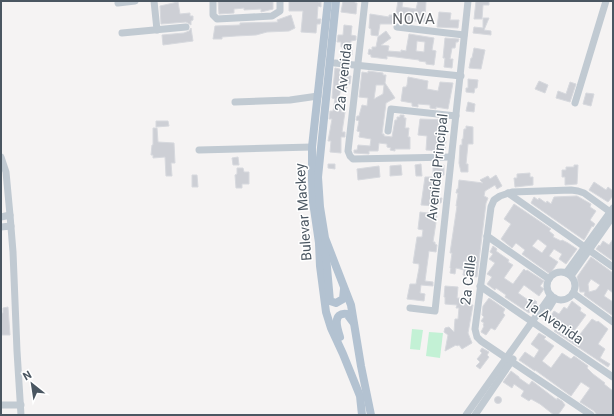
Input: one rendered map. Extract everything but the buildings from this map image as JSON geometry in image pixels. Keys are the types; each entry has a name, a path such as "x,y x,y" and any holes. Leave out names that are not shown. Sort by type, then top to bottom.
{"main road":[{"name":"Bulevar Mackey","path":"328,1 312,148 312,180 326,312 331,328 360,396 362,415"},
{"name":"Bulevar Mackey","path":"336,1 318,177 322,223 325,238 351,305 371,415"},
{"path":"319,242 326,256 330,301 336,303 343,299 344,288"},
{"path":"343,354 344,345 336,326 336,320 338,316 347,314 353,322"}],"street":[{"path":"118,3 135,1"},
{"path":"154,1 156,30"},
{"path":"212,1 213,15 217,19 272,16 280,11 280,1"},
{"name":"2a Avenida","path":"365,1 348,151 350,156 353,159 451,157"},
{"name":"Avenida Principal","path":"410,308 435,311 468,1"},
{"path":"575,103 606,1"},
{"path":"122,33 186,27"},
{"path":"397,27 464,35"},
{"path":"335,64 461,76"},
{"path":"235,102 290,100 318,96"},
{"path":"388,131 390,109 456,116"},
{"path":"199,150 312,148"},
{"path":"1,157 6,172 11,226 17,351 22,415"},
{"path":"508,193 578,190 612,212 569,274"},
{"path":"522,204 520,198 526,192"},
{"path":"508,193 613,267"},
{"name":"2a Calle","path":"508,193 494,200 491,207 475,329 477,337 481,341 509,360"},
{"path":"1,217 10,215"},
{"path":"1,227 11,226"},
{"path":"487,236 549,279"},
{"path":"559,272 569,274 575,284 573,293 563,299 553,297 548,287 549,279 555,273 559,272"},
{"name":"1a Avenida","path":"480,286 613,377"},
{"path":"573,293 613,322"},
{"path":"466,415 509,360 553,297"},
{"path":"475,415 509,360"},
{"path":"509,360 591,415"},
{"path":"1,405 21,405"}],"green space":[{"path":"412,329 423,330 420,350 410,349"},
{"path":"429,332 443,333 440,358 426,356"}],"district":[{"name":"NOVA","path":"414,19"}]}
